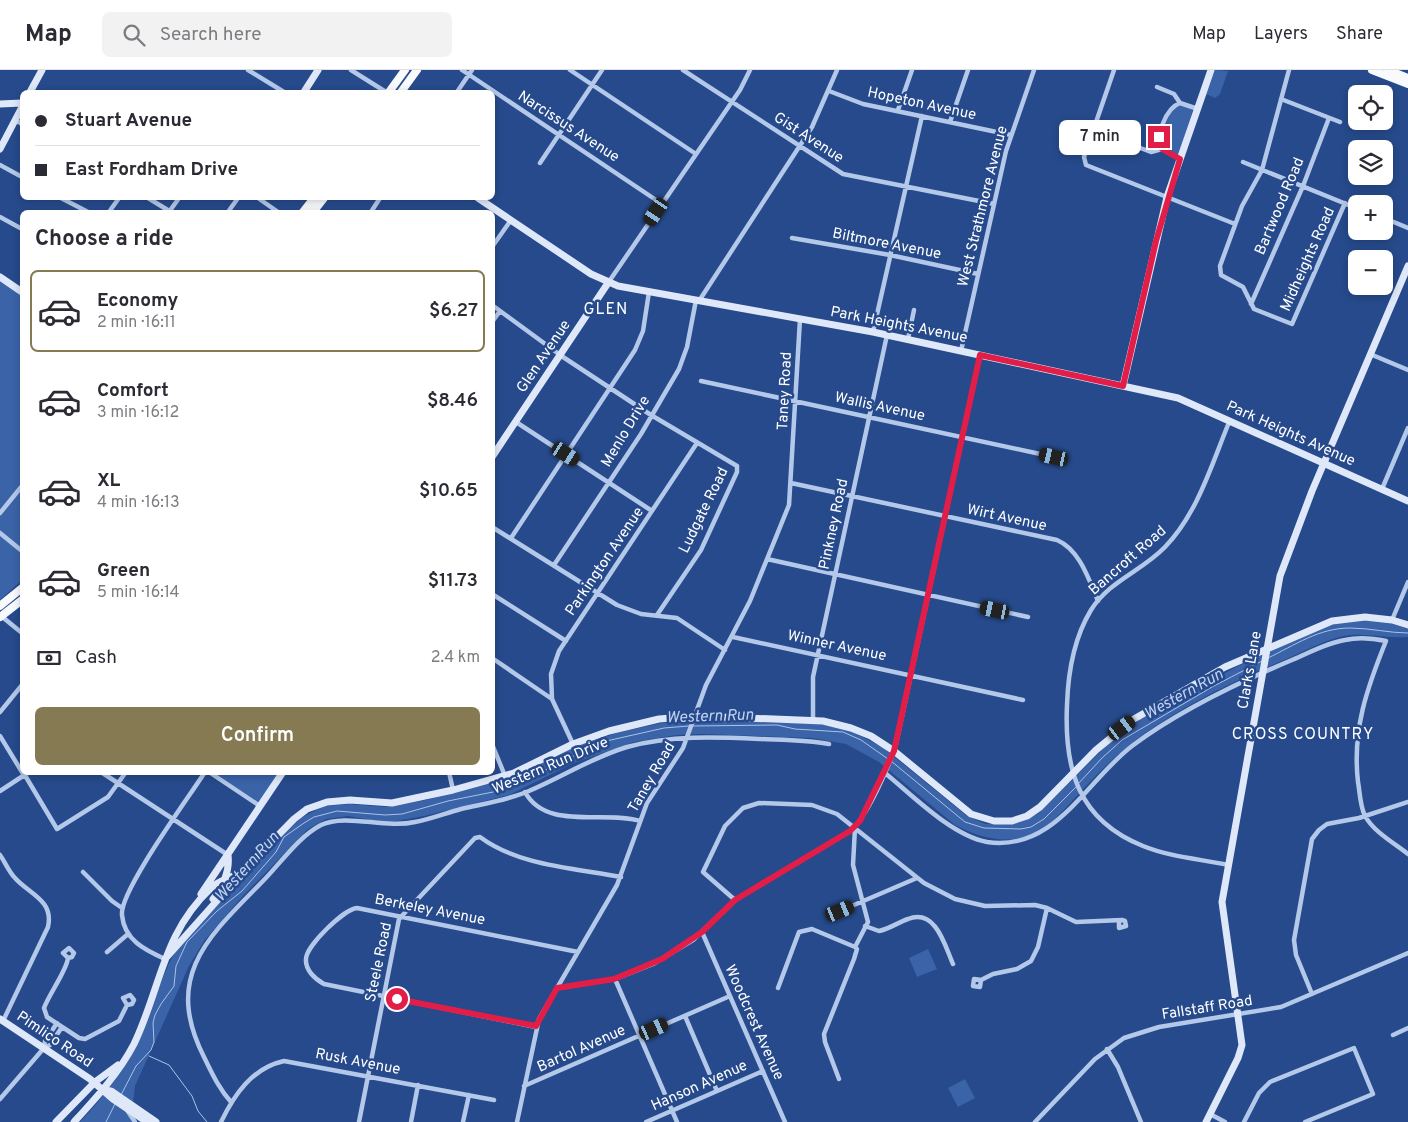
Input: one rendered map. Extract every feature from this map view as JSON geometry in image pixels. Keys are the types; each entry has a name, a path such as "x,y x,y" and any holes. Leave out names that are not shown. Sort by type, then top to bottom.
{"main road":[{"path":"31,90 42,70"},
{"path":"305,90 318,70"},
{"path":"390,90 405,70"},
{"path":"402,90 417,70"},
{"path":"1123,386 1167,197 1212,70"},
{"path":"1372,70 1408,84"},
{"path":"1388,70 1408,79"},
{"path":"1396,79 1399,77 1408,79"},
{"path":"0,104 20,105"},
{"path":"0,149 20,109"},
{"path":"305,210 312,200"},
{"path":"315,210 322,200"},
{"name":"Park Heights Avenue","path":"481,200 591,274 608,283 697,301 887,334 1188,402 1408,500"},
{"name":"Clarks Lane","path":"1206,1122 1241,1051 1242,1040 1222,909 1228,864 1281,568 1408,266"},
{"path":"0,277 20,291"},
{"name":"Glen Avenue","path":"495,453 608,283"},
{"path":"0,606 20,590"},
{"path":"1,616 20,602"},
{"path":"166,959 247,867 294,819 315,806 340,800 392,803 453,790 505,776 573,744 623,726 694,719 814,720 857,730 977,817 994,821 1012,821 1031,814 1074,777 1096,750 1134,720 1210,675 1332,620 1365,617 1392,620 1408,625"},
{"path":"74,1122 104,1089 126,1058 139,1031 171,941 182,921 281,775"},
{"path":"194,925 204,908 218,894 224,880 228,855"},
{"path":"182,921 210,889 247,867"},
{"name":"Pimlico Road","path":"2,1020 152,1122"},
{"path":"56,1122 95,1082 126,1058"}],"street":[{"path":"248,70 281,90"},
{"path":"351,70 385,90"},
{"name":"Narcissus Avenue","path":"462,70 470,72 662,204"},
{"path":"570,70 696,154"},
{"path":"540,163 602,70"},
{"name":"Gist Avenue","path":"683,70 843,174 994,204"},
{"name":"Glen Avenue","path":"608,283 732,102 750,70"},
{"name":"Menlo Drive","path":"554,565 651,415 682,362 697,301 816,121 837,70"},
{"path":"898,110 912,70"},
{"path":"950,122 968,70"},
{"name":"West Strathmore Avenue","path":"961,350 1011,135 1034,70"},
{"path":"1114,70 1084,157 1085,163 1089,167 1235,224"},
{"path":"1251,304 1243,287 1221,275 1220,266 1242,206 1262,170 1289,70"},
{"path":"458,90 470,72"},
{"path":"1157,87 1174,94 1180,103 1198,109"},
{"name":"Hopeton Avenue","path":"829,91 863,104 1011,135"},
{"path":"1282,99 1340,122"},
{"path":"1162,149 1159,137 1170,108 1180,103"},
{"path":"873,332 922,116"},
{"name":"Bartwood Road","path":"1251,304 1303,186 1329,118"},
{"path":"15,120 20,123"},
{"path":"1127,143 1151,152 1162,149 1180,159"},
{"path":"1243,162 1348,205"},
{"path":"0,165 20,176"},
{"path":"65,200 84,210"},
{"path":"111,210 118,200"},
{"path":"151,200 167,210"},
{"path":"261,200 275,210"},
{"name":"Midheights Road","path":"1251,304 1256,310 1292,324 1345,204"},
{"path":"0,217 20,228"},
{"path":"495,243 511,220"},
{"path":"1393,222 1408,228"},
{"name":"Biltmore Avenue","path":"792,238 890,255 978,274"},
{"path":"511,538 641,338 650,292"},
{"path":"495,307 610,388 697,443"},
{"path":"908,339 914,310"},
{"path":"495,318 500,311"},
{"name":"Taney Road","path":"517,1122 536,1026 621,877 640,821 652,795 676,761 688,735 706,685 733,637 789,505 800,319"},
{"name":"Pinkney Road","path":"814,720 813,677 887,334"},
{"path":"1370,354 1408,370"},
{"path":"839,1079 824,1042 824,1034 854,959 857,949 855,947 868,918 853,865 855,828 885,773 892,754 980,355"},
{"name":"Wallis Avenue","path":"701,381 1054,457"},
{"name":"Bancroft Road","path":"1228,864 1171,854 1142,846 1108,824 1078,790 1066,728 1069,678 1083,626 1098,601 1117,582 1158,554 1177,534 1191,511 1230,420"},
{"path":"516,422 652,511"},
{"path":"1382,489 1408,428"},
{"name":"Ludgate Road","path":"657,615 705,542 739,465 697,443"},
{"name":"Parkington Avenue","path":"552,699 550,687 553,667 566,640 697,443"},
{"name":"Wirt Avenue","path":"791,483 1063,543 1080,562 1098,601"},
{"path":"0,513 20,488"},
{"path":"495,529 625,609 641,614 681,620 725,650"},
{"path":"0,533 20,549"},
{"path":"767,559 835,576 1028,617"},
{"path":"1392,620 1408,582"},
{"path":"495,596 566,640"},
{"path":"1,616 20,631"},
{"name":"Winner Avenue","path":"733,637 1023,700"},
{"path":"885,773 956,829 970,837 988,842 1015,842 1038,835 1056,822 1121,755 1148,734 1263,669 1337,641 1365,638 1386,641 1367,689 1358,728 1357,771 1366,816 1375,828 1408,854"},
{"path":"495,660 552,699 573,744"},
{"path":"0,712 20,687"},
{"name":"Western Run Drive","path":"231,1102 218,1084 194,1036 187,1006 190,978 200,954 216,930 309,833 324,824 348,820 380,825 408,824 460,809 493,804 525,792 574,767 605,754 649,742 688,735 829,744"},
{"path":"0,736 20,766"},
{"path":"495,751 505,776"},
{"path":"0,791 22,775"},
{"path":"26,775 57,829 108,797 124,775"},
{"path":"105,775 228,855"},
{"path":"166,959 144,949 128,934 122,918 122,908 135,878 203,775"},
{"path":"213,775 260,806"},
{"path":"450,775 453,790"},
{"path":"525,792 532,803 544,811 577,818 615,816 640,821"},
{"path":"735,900 703,872 729,820 737,812 753,804 764,802 819,806 837,814 917,878 944,894 977,905 1035,905 1047,908 1076,922 1118,921"},
{"path":"1312,994 1296,955 1294,940 1310,844 1319,830 1327,824 1366,816 1408,802"},
{"path":"557,988 614,979 653,964 702,932 735,900 855,828"},
{"name":"Steele Road","path":"359,1122 399,919 478,837 495,848 514,856 621,877"},
{"path":"0,855 14,878 38,897 49,914 48,926 2,1020"},
{"path":"83,872 112,901 122,908"},
{"path":"840,911 917,878"},
{"path":"981,980 993,974 1017,969 1031,961 1038,947 1047,908"},
{"name":"Berkeley Avenue","path":"384,996 324,984 314,978 306,965 306,958 310,949 348,910 363,909 402,916 578,952"},
{"path":"865,926 879,931 914,917 927,919 938,930 953,964"},
{"path":"778,988 799,932 812,929 855,947"},
{"name":"Woodcrest Avenue","path":"702,932 785,1122"},
{"path":"107,952 128,934"},
{"name":"Fallstaff Road","path":"1035,1122 1089,1064 1106,1049 1124,1038 1145,1030 1276,1008 1408,953"},
{"path":"68,958 66,969 59,976 44,1008 45,1015 79,1038 85,1039 119,1021 127,1005"},
{"path":"614,979 677,1122"},
{"path":"384,996 536,1026"},
{"name":"Bartol Avenue","path":"524,1086 730,996"},
{"path":"685,1016 718,1091"},
{"path":"0,1100 44,1048 50,1045 59,1025"},
{"path":"1393,1034 1408,1028"},
{"path":"1244,1122 1259,1093 1270,1082 1354,1048 1372,1094 1305,1122"},
{"path":"1106,1049 1118,1067 1141,1122"},
{"name":"Rusk Avenue","path":"222,1122 231,1102 242,1087 272,1064 284,1061 494,1100"},
{"name":"Hanson Avenue","path":"646,1122 763,1071"},
{"path":"411,1122 418,1085"},
{"path":"464,1122 468,1095"},
{"path":"120,1101 136,1122"},
{"path":"1210,1114 1225,1122"},
{"path":"1040,1117 1044,1122"}],"shaded area":[{"path":"1215,70 1228,71 1220,94 1215,98 1206,94"},
{"path":"1179,104 1193,110 1178,157 1164,149 1160,139 1172,108"},
{"path":"0,280 20,294 20,582 0,600"},
{"path":"1365,620 1387,622 1408,629 1408,637 1352,635 1337,638 1317,645 1205,697 1184,708 1126,748 1047,825 1028,836 996,839 975,834 955,825 879,762 846,744 812,738 702,734 677,735 634,742 574,763 509,795 424,816 382,822 348,816 326,819 308,829 242,897 204,941 189,966 135,1086 131,1122 80,1122 110,1088 127,1063 141,1037 164,975 178,947 289,829 301,818 324,806 350,804 386,807 426,800 516,776 574,747 620,732 662,723 711,720 821,724 850,731 881,746 967,816 986,824 1015,824 1039,813 1105,747 1141,719 1251,659 1333,623"},
{"path":"215,775 279,775 260,803"},
{"path":"928,949 937,969 917,977 909,958"},
{"path":"965,1079 975,1098 958,1107 948,1088"}],"waterway":[{"name":"Western Run","path":"1268,658 1308,638 1339,629 1357,628 1408,633"},
{"name":"Western Run","path":"1078,784 1122,740 1212,687 1262,661"},
{"name":"Western Run","path":"693,726 777,725 795,729 843,732 861,740 888,759"},
{"name":"Western Run","path":"121,1095 136,1066 151,1050 154,1042 153,1023 155,1015 174,986 176,966 187,942 217,911 242,891 276,852 284,837 304,823 314,817 337,811 385,815 402,814 448,801 493,792 529,778 602,742 664,728 689,726"},
{"name":"Western Run","path":"891,761 965,822 984,828 1021,829 1031,827 1044,819 1076,787"},
{"path":"149,1056 169,1065 192,1096 198,1111 207,1122"},
{"name":"Western Run","path":"106,1122 115,1104"}],"district":[{"name":"GLEN","path":"606,308"},
{"name":"CROSS COUNTRY","path":"1303,733"}],"route":[{"path":"397,999 536,1026 557,988 614,979 643,969 672,954 693,940 735,900 858,825 894,751 980,355 1123,386 1167,197 1180,159 1162,149 1159,137"}]}
